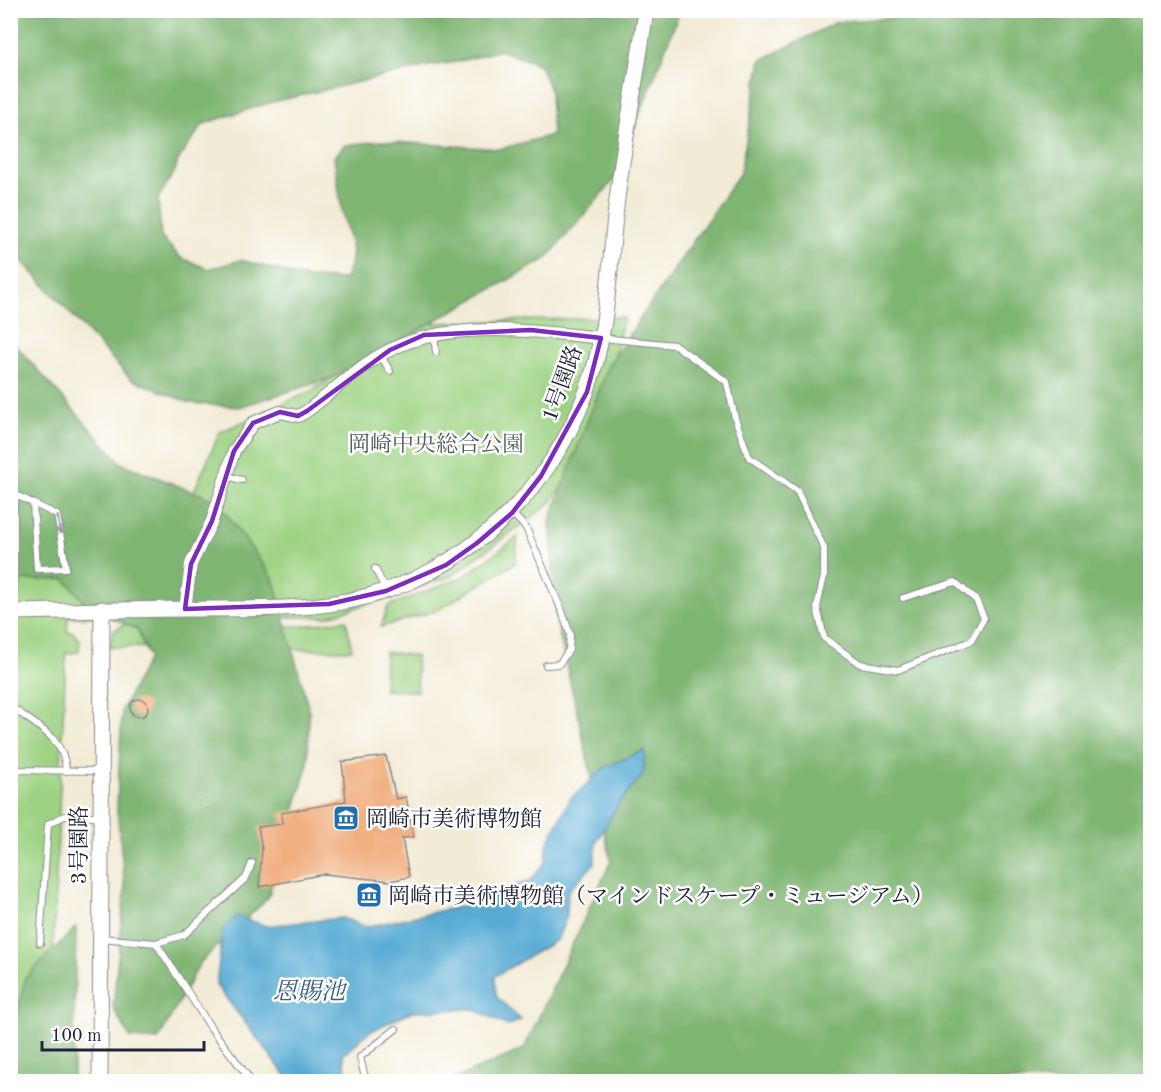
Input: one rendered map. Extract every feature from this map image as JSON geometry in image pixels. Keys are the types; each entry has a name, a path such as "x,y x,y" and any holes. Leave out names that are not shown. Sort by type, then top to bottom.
{"street":[{"name":"1号園路","path":"102,609 184,609 329,604 386,591 446,565 512,513 541,476 565,439 587,392 601,338 618,196 646,10"},
{"path":"184,609 191,564 212,521 234,451 253,423 280,412 298,416 381,356 424,335 531,330 601,338"},
{"path":"12,612 102,609"},
{"name":"3号園路","path":"100,1082 102,609"}],"lane":[{"path":"434,334 436,352"},
{"path":"601,338 675,345 727,382 735,418 750,457 797,491 824,548 824,576 817,607 824,638 860,664 898,670 971,641 984,618 976,600 955,582 903,598"},
{"path":"381,356 390,371"},
{"path":"225,475 242,480"},
{"path":"12,612 12,492 57,515 66,568 37,568 33,503"},
{"path":"512,513 526,528 570,634 569,650 559,664 546,665"},
{"path":"375,569 386,591"},
{"path":"10,711 17,711 59,744 66,758 66,771"},
{"path":"10,770 100,771"},
{"path":"40,943 48,824 64,816 101,816"},
{"path":"101,938 156,943 183,935 246,878 252,864"},
{"path":"156,943 211,1028 252,1082"},
{"path":"366,1082 360,1057 396,1029"}],"highlighted area":[{"path":"531,330 601,338 587,392 541,476 512,513 477,543 446,565 386,591 329,604 185,609 191,564 212,521 234,451 253,423 280,412 298,416 390,350 424,335"}],"green space":[{"path":"11,11 680,11 614,180 546,259 332,378 239,407 190,403 131,379 11,249","holes":["500,50 540,65 550,90 552,135 500,149 380,141 345,145 334,157 342,211 352,250 350,266 345,279 305,278 241,260 209,269 181,258 161,237 158,198 175,171 178,160 203,124 272,102 428,66 457,62"]},
{"path":"922,11 1150,11 1150,1081 447,1082 524,1049 611,861 556,620 550,520 609,364 740,173 761,60 837,22 901,17"},
{"name":"岡崎中央総合公園","path":"624,317 590,454 547,506 450,577 326,617 68,617 67,632 72,632 80,640 79,652 66,653 47,1081 11,1081 10,457 166,554 220,432 314,390 401,324"},
{"path":"10,339 121,463 217,501 273,578 309,710 308,764 268,898 200,963 158,1040 130,1038 113,1008 125,889 117,809 122,709 149,658 137,629 89,608 65,579 11,581"},
{"path":"518,537 515,563 438,610 381,627 388,606 463,577"},
{"path":"346,620 352,650 109,647 113,631 127,623 302,626"},
{"path":"385,652 416,656 418,691 384,690"},
{"path":"76,927 73,1081 11,1081 11,1044 25,978"}],"water":[{"name":"恩賜池","path":"645,750 643,775 618,805 596,842 595,863 568,891 567,916 557,940 495,976 496,996 521,1020 508,1026 474,1009 412,1011 369,1032 343,1055 348,1081 290,1081 216,985 223,929 237,916 266,926 343,918 366,927 462,906 531,880 546,862 547,845 570,799 606,767"}],"building":[{"path":"135,699 143,699 148,704 146,715 135,717 130,712 130,704"},
{"name":"岡崎市美術博物館","path":"386,756 396,799 406,797 414,837 402,838 409,877 390,881 324,874 259,887 262,849 258,827 282,824 281,813 346,801 342,762"}],"place":[{"name":"岡崎市美術博物館","path":"346,818"},
{"name":"岡崎市美術博物館（マインドスケープ・ミュージアム）","path":"369,895"}]}
